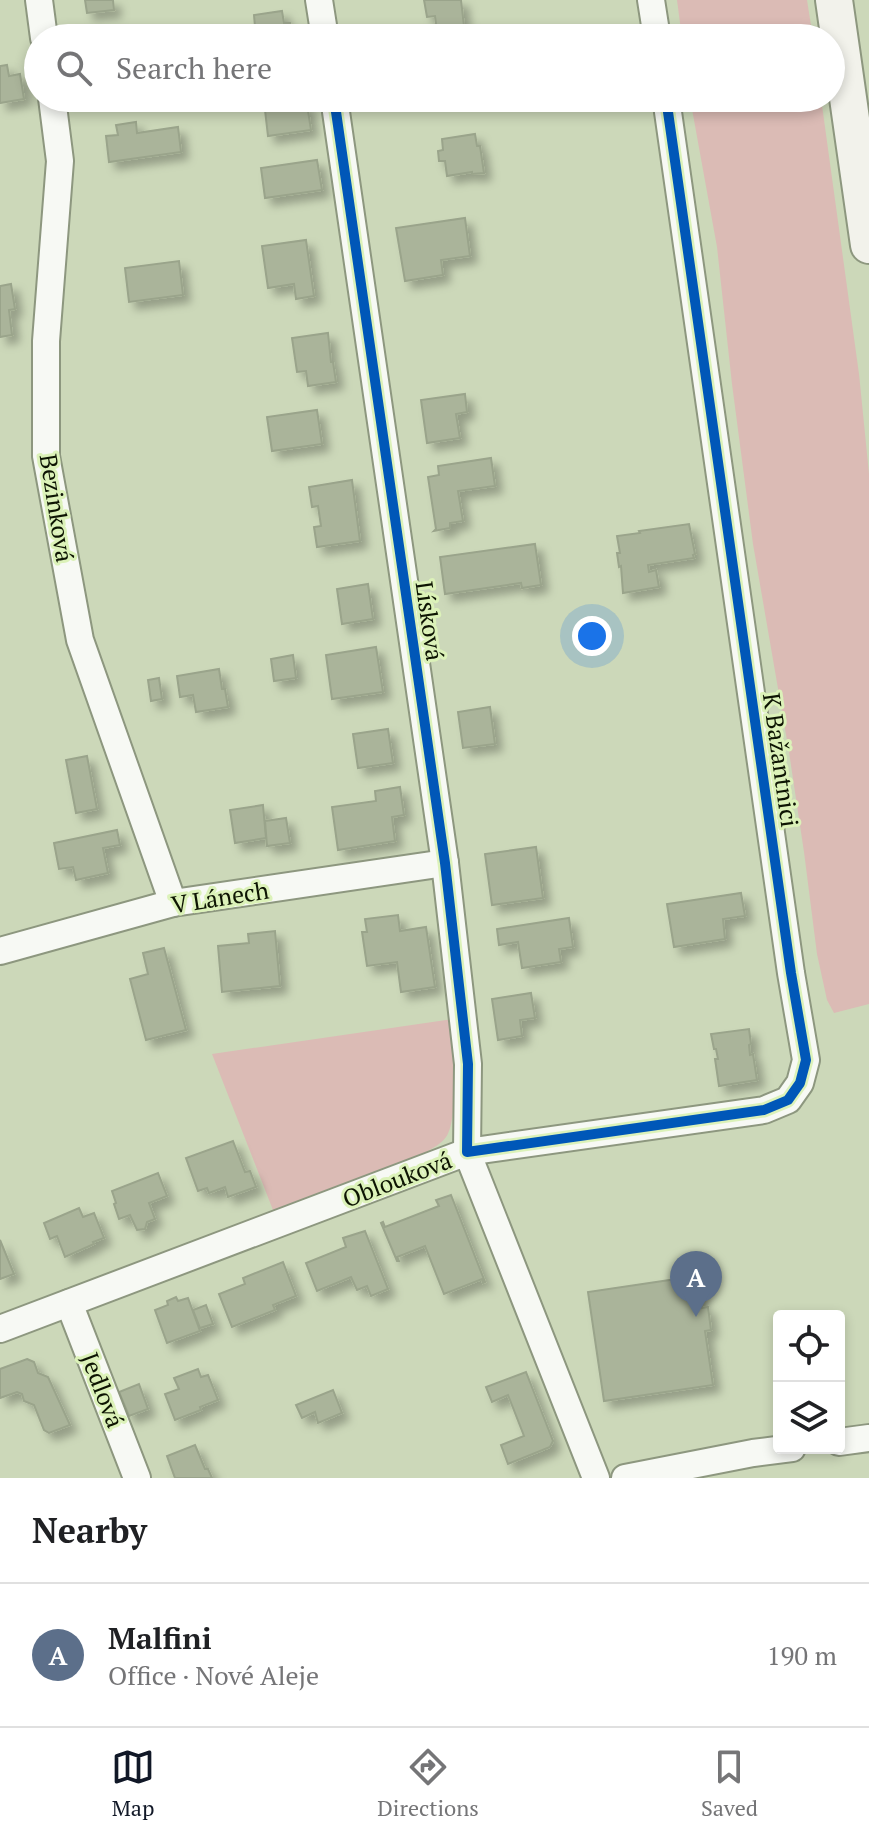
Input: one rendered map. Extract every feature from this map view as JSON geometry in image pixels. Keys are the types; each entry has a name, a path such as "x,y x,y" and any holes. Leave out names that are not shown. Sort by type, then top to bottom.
{"main road":[{"path":"834,0 837,24"},
{"path":"845,77 869,245"}],"street":[{"path":"39,0 42,24"},
{"path":"319,0 323,24"},
{"path":"651,0 655,24"},
{"name":"Bezinková","path":"54,112 60,161 46,341 46,456 80,640 173,903"},
{"name":"Lísková","path":"336,112 445,863 468,1064 467,1152"},
{"name":"K Bažantnici","path":"467,1152 764,1110 788,1100 800,1083 806,1060 668,112"},
{"name":"V Lánech","path":"0,951 173,903 445,863"},
{"name":"Oblouková","path":"0,1329 467,1152 596,1478"},
{"name":"Jedlová","path":"69,1303 137,1478"},
{"path":"845,1441 869,1438"},
{"path":"625,1478 773,1450"}],"shaded area":[{"path":"677,0 807,0 811,24 680,24"},
{"path":"693,112 823,112 859,374 869,474 869,1004 834,1013 827,1000 817,954 789,752 753,544 717,247"},
{"path":"453,1019 453,1115 446,1137 426,1152 273,1210 212,1054"}],"building":[{"path":"85,0 113,0 114,10 87,13"},
{"path":"424,0 461,0 464,24 436,24 435,16 427,17"},
{"path":"282,11 284,23 290,24 255,24 254,15"},
{"path":"7,65 9,76 20,74 24,99 0,103 0,66"},
{"path":"265,112 308,112 311,130 268,136"},
{"path":"136,122 137,133 178,127 181,152 109,162 106,136 118,135 116,125"},
{"path":"475,134 484,173 447,176 445,161 439,161 438,151 443,150 442,139"},
{"path":"317,160 322,190 265,198 261,168"},
{"path":"465,218 470,256 441,260 443,275 405,281 396,228"},
{"path":"306,240 314,296 296,299 294,284 268,288 262,246"},
{"path":"179,261 183,295 129,302 125,268"},
{"path":"11,284 15,309 9,310 12,335 0,337 0,286"},
{"path":"328,333 336,382 308,386 306,371 297,372 292,338"},
{"path":"465,394 467,412 456,414 460,438 427,443 421,400"},
{"path":"317,410 322,444 272,451 267,417"},
{"path":"491,458 495,486 458,491 463,521 434,531 428,477 439,475 438,466"},
{"path":"352,480 360,541 317,547 314,527 321,526 318,506 312,507 309,487"},
{"path":"689,524 694,558 648,565 649,572 656,570 659,587 623,593 617,536"},
{"path":"535,544 541,585 522,588 521,583 445,594 440,557"},
{"path":"368,584 373,619 342,624 337,589"},
{"path":"376,647 383,692 332,699 326,655"},
{"path":"293,655 296,678 274,681 271,659"},
{"path":"219,669 228,707 196,712 193,695 180,697 177,676"},
{"path":"159,678 162,699 151,701 148,680"},
{"path":"490,707 495,744 463,748 458,712"},
{"path":"388,729 393,763 358,768 353,734"},
{"path":"87,756 97,809 76,813 66,760"},
{"path":"400,787 404,815 392,817 395,841 338,850 332,807 376,801 375,791"},
{"path":"263,805 266,838 235,843 230,810"},
{"path":"286,818 290,843 267,846 265,821"},
{"path":"117,830 120,845 103,848 108,873 76,880 73,867 59,869 54,843"},
{"path":"536,847 543,898 492,905 485,854"},
{"path":"741,893 745,916 723,919 725,939 674,947 667,904"},
{"path":"398,915 400,931 426,927 435,987 401,992 397,962 367,966 362,932 367,932 365,919"},
{"path":"569,918 573,947 559,949 561,962 522,968 518,942 499,945 497,929"},
{"path":"275,931 280,986 222,992 218,946 249,943 248,934"},
{"path":"164,948 186,1030 146,1040 130,979 148,974 143,953"},
{"path":"531,993 535,1018 520,1020 522,1036 498,1040 492,999"},
{"path":"749,1029 750,1055 753,1054 757,1080 719,1086 715,1059 718,1059 711,1034"},
{"path":"233,1141 245,1172 250,1171 256,1187 228,1197 225,1187 209,1193 207,1188 198,1191 186,1158"},
{"path":"158,1173 167,1196 149,1203 155,1219 147,1222 145,1229 137,1230 130,1215 119,1219 112,1191"},
{"path":"451,1195 485,1282 482,1279 444,1294 425,1246 397,1257 397,1261 381,1223 385,1227 439,1206 436,1200"},
{"path":"79,1208 83,1217 94,1213 104,1238 65,1257 57,1236 50,1239 44,1223"},
{"path":"365,1231 388,1289 371,1296 367,1286 357,1290 351,1277 317,1291 306,1263 346,1247 343,1238"},
{"path":"0,1240 14,1274 0,1279"},
{"path":"283,1262 296,1296 273,1305 275,1310 232,1327 219,1294 245,1284 243,1278"},
{"path":"697,1276 702,1308 708,1307 711,1330 705,1331 713,1385 604,1401 588,1292"},
{"path":"176,1297 178,1301 188,1298 200,1331 167,1343 155,1310 168,1305 167,1301"},
{"path":"206,1305 213,1324 200,1328 193,1310"},
{"path":"27,1359 34,1362 38,1373 48,1377 70,1425 49,1433 44,1430 34,1405 24,1401 22,1394 17,1392 0,1398 0,1369"},
{"path":"198,1369 201,1377 208,1375 218,1400 175,1420 165,1394 179,1389 174,1378"},
{"path":"526,1372 553,1441 550,1447 508,1464 501,1445 524,1436 508,1395 492,1402 486,1387"},
{"path":"139,1384 148,1409 129,1416 119,1392"},
{"path":"333,1390 342,1413 318,1423 315,1412 302,1418 296,1405"},
{"path":"195,1445 212,1478 175,1478 167,1456"}],"cycle path":[{"path":"336,112 445,863 468,1064 467,1152 764,1110 788,1100 800,1083 806,1060 668,112"}],"place":[{"name":"Malfini","path":"696,1317"}]}
